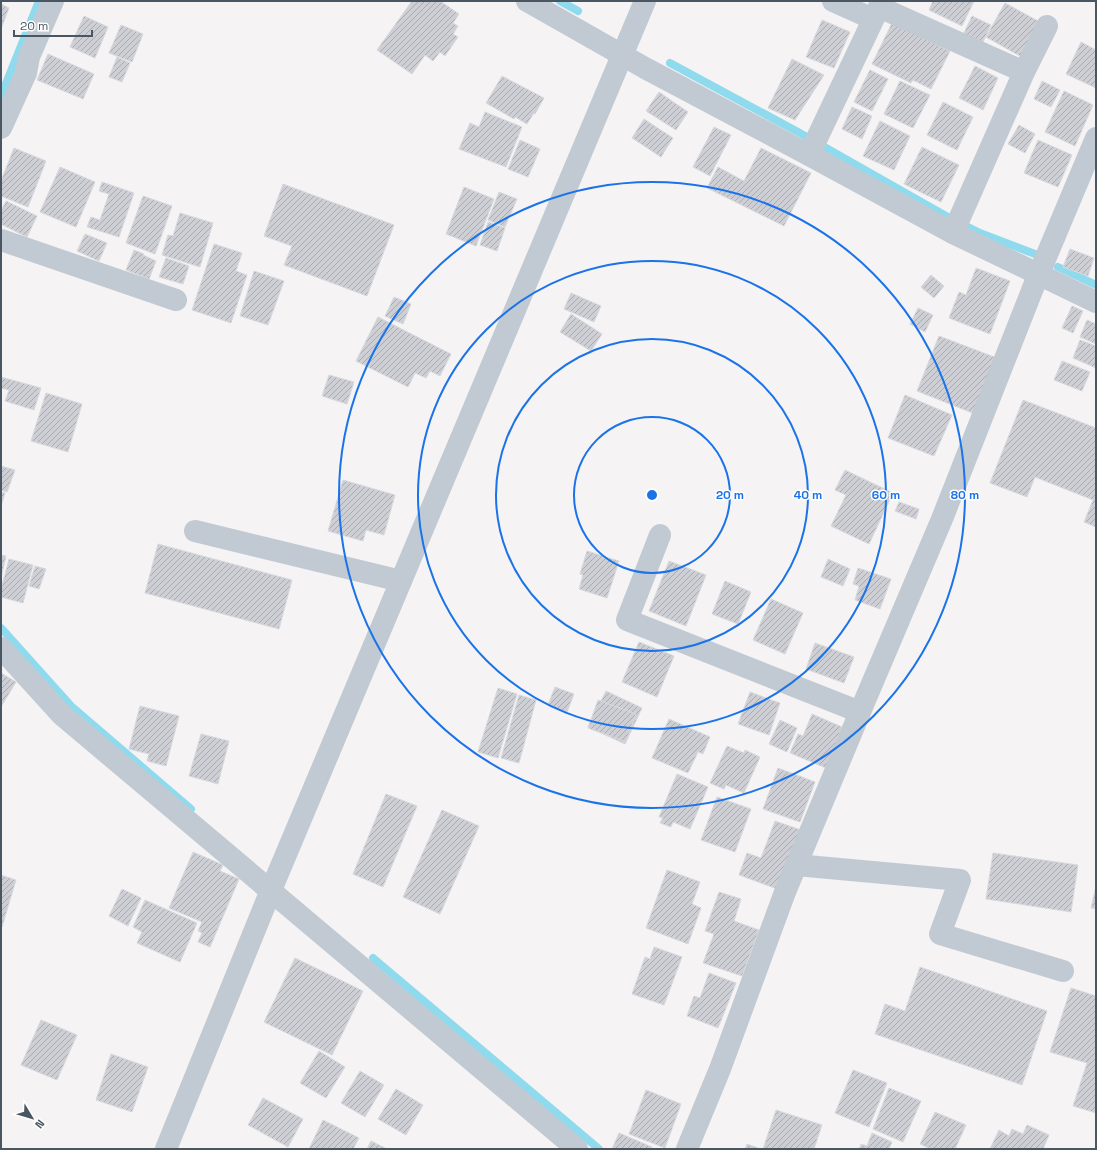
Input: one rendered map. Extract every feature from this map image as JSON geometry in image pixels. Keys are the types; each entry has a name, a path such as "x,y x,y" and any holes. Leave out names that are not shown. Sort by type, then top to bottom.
{"street":[{"path":"1,128 26,73 29,57 53,1"},
{"path":"527,1 622,55 814,146 957,225 1040,274 1096,302"},
{"path":"166,1149 271,890 645,1"},
{"path":"833,1 878,9 1024,72"},
{"path":"814,146 878,9"},
{"path":"957,225 1024,72 1047,26"},
{"path":"687,1149 720,1069 785,892 942,519 985,408 1096,138"},
{"path":"1,240 176,300"},
{"path":"195,531 401,580"},
{"path":"660,535 627,620 860,712"},
{"path":"1,648 62,715 577,1149"},
{"path":"796,865 960,880 940,934 1063,971"}],"building":[{"path":"412,1 440,1 459,14 453,23 458,26 453,34 458,37 445,56 440,52 433,61 425,55 412,74 377,50"},
{"path":"933,1 974,1 962,26 929,10"},
{"path":"1005,3 1040,22 1020,56 986,37"},
{"path":"1,4 9,8 1,29"},
{"path":"84,16 108,27 95,58 70,47"},
{"path":"972,16 991,25 982,44 963,35"},
{"path":"822,20 850,32 834,68 806,57"},
{"path":"892,23 950,51 931,89 913,80 911,83 872,64"},
{"path":"121,25 143,34 132,62 109,53"},
{"path":"1081,42 1096,50 1096,88 1066,74"},
{"path":"48,54 94,74 83,99 37,80"},
{"path":"117,57 130,63 122,82 109,77"},
{"path":"792,59 824,75 795,120 768,108"},
{"path":"975,66 998,78 983,110 959,98"},
{"path":"870,70 888,79 872,111 854,102"},
{"path":"502,76 544,98 535,114 534,113 527,124 515,117 514,119 486,103"},
{"path":"900,81 930,95 913,128 884,114"},
{"path":"1042,81 1060,90 1051,107 1034,99"},
{"path":"1064,91 1093,105 1075,146 1045,132"},
{"path":"659,92 688,112 676,130 646,111"},
{"path":"943,102 973,117 957,150 927,135"},
{"path":"852,107 872,116 862,139 842,129"},
{"path":"485,112 522,127 506,167 459,149 470,123 479,127"},
{"path":"644,119 673,138 661,157 632,138"},
{"path":"880,121 910,136 894,170 863,156"},
{"path":"1019,125 1035,134 1025,153 1008,144"},
{"path":"714,127 731,135 710,176 693,167"},
{"path":"520,140 540,149 528,177 508,169"},
{"path":"1038,140 1072,155 1058,187 1024,173"},
{"path":"922,147 959,165 941,202 904,184"},
{"path":"14,148 46,161 28,207 1,196 1,181"},
{"path":"761,148 811,173 784,226 707,188 718,167 744,181"},
{"path":"60,167 95,182 76,227 40,212"},
{"path":"102,182 134,193 119,237 87,227 91,217 100,220 109,194 99,191"},
{"path":"283,184 394,225 367,296 284,265 292,246 264,236"},
{"path":"464,187 494,199 476,246 446,234"},
{"path":"499,192 517,199 505,227 488,220"},
{"path":"143,196 172,206 155,254 126,243"},
{"path":"6,201 37,216 27,237 1,224 1,211"},
{"path":"180,213 213,223 200,267 162,255 168,235 173,236"},
{"path":"488,222 505,228 497,251 480,245"},
{"path":"85,234 107,243 99,261 77,251"},
{"path":"214,244 242,253 236,271 247,275 231,323 192,310"},
{"path":"1070,249 1094,258 1088,276 1063,267"},
{"path":"134,250 156,261 149,279 126,270"},
{"path":"166,258 189,266 183,284 159,277"},
{"path":"976,268 1010,281 990,334 949,318 959,292 966,295"},
{"path":"254,271 284,281 268,325 240,316"},
{"path":"931,275 944,286 934,298 921,287"},
{"path":"571,293 601,306 594,322 564,309"},
{"path":"394,297 411,304 403,324 385,316"},
{"path":"1072,306 1083,311 1073,333 1062,328"},
{"path":"918,308 933,315 925,332 910,324"},
{"path":"571,314 602,334 591,351 560,332"},
{"path":"378,317 451,354 440,376 430,371 426,378 415,373 408,387 356,361"},
{"path":"1087,320 1096,324 1096,344 1080,337"},
{"path":"939,336 997,358 975,414 917,391"},
{"path":"1080,340 1096,346 1096,368 1073,358"},
{"path":"1062,361 1090,372 1082,391 1054,380"},
{"path":"329,375 354,382 347,404 322,396"},
{"path":"1,377 41,388 34,410 5,401 9,390 1,388"},
{"path":"46,393 82,404 68,452 31,441"},
{"path":"905,395 952,415 934,456 888,438"},
{"path":"1023,400 1096,428 1096,527 1084,522 1093,500 1035,477 1027,497 990,483"},
{"path":"1,466 15,470 7,492 1,490"},
{"path":"845,470 893,493 869,544 831,526 846,495 835,490"},
{"path":"343,480 395,495 384,535 366,530 363,541 328,531"},
{"path":"1,492 5,493 1,506"},
{"path":"899,502 919,509 916,519 895,511"},
{"path":"158,544 292,580 279,629 145,593"},
{"path":"587,551 619,561 607,598 579,589 583,575 580,574"},
{"path":"1,555 6,556 1,578"},
{"path":"9,559 33,565 23,603 1,597 1,589"},
{"path":"828,559 850,569 843,586 821,577"},
{"path":"669,561 706,575 686,626 649,611"},
{"path":"35,566 46,569 39,589 29,586"},
{"path":"858,568 891,579 880,609 855,600 859,586 853,584"},
{"path":"725,581 751,592 738,624 712,614"},
{"path":"771,599 803,613 785,654 753,640"},
{"path":"639,642 674,656 657,697 622,682"},
{"path":"815,643 854,657 844,683 806,669"},
{"path":"1,673 16,682 1,707"},
{"path":"555,687 574,694 567,712 548,705"},
{"path":"498,688 517,694 498,758 478,752"},
{"path":"606,691 642,708 625,744 588,727"},
{"path":"750,692 780,703 769,735 738,724"},
{"path":"519,695 536,700 519,763 501,758"},
{"path":"598,700 636,714 626,742 588,728"},
{"path":"140,706 179,716 166,766 147,761 149,754 129,749"},
{"path":"812,714 842,727 826,768 790,753 798,734 803,736"},
{"path":"669,719 710,737 703,754 698,752 688,773 652,758"},
{"path":"780,720 797,728 787,752 769,744"},
{"path":"201,734 229,741 218,784 189,776"},
{"path":"727,746 744,753 745,750 760,757 744,793 726,785 724,789 710,783"},
{"path":"778,768 815,782 800,822 763,809"},
{"path":"677,774 708,787 690,829 673,822 671,827 660,823 663,818 659,817"},
{"path":"386,794 417,806 383,887 353,874"},
{"path":"717,797 751,809 735,852 701,840"},
{"path":"442,810 479,826 440,914 403,897"},
{"path":"775,821 801,830 780,890 739,875 747,853 761,858"},
{"path":"193,852 223,865 220,871 239,879 210,947 198,942 202,933 198,931 202,922 169,908"},
{"path":"993,853 1078,865 1071,912 986,899"},
{"path":"667,870 700,882 692,904 701,908 688,944 646,928"},
{"path":"1,875 16,880 2,927 1,926"},
{"path":"1096,886 1096,909 1091,908"},
{"path":"122,889 141,898 128,926 109,916"},
{"path":"719,892 741,899 734,921 759,930 742,976 703,963 714,934 705,931"},
{"path":"145,900 197,923 180,962 137,943 142,932 133,927"},
{"path":"654,947 682,957 664,1005 632,994 645,957 650,959"},
{"path":"295,958 363,991 332,1055 264,1022"},
{"path":"920,967 1047,1011 1022,1085 875,1034 885,1004 905,1011"},
{"path":"709,973 736,983 718,1028 687,1016 694,996 700,998"},
{"path":"1071,988 1096,996 1096,1113 1073,1106 1087,1063 1050,1052"},
{"path":"41,1020 77,1035 57,1080 21,1065"},
{"path":"319,1051 345,1067 326,1098 300,1083"},
{"path":"111,1054 148,1067 132,1112 96,1100"},
{"path":"853,1070 887,1083 869,1127 835,1113"},
{"path":"360,1071 384,1085 365,1117 341,1103"},
{"path":"889,1088 921,1101 903,1142 873,1129"},
{"path":"396,1089 423,1105 406,1135 378,1119"},
{"path":"646,1090 681,1104 665,1148 629,1134"},
{"path":"263,1098 303,1119 288,1147 248,1125"},
{"path":"776,1110 822,1125 814,1149 763,1149"},
{"path":"935,1112 966,1125 955,1149 931,1149 920,1144"},
{"path":"323,1120 359,1138 353,1149 309,1149"},
{"path":"1027,1125 1049,1135 1043,1149 990,1149 999,1130 1009,1136 1012,1129 1023,1134"},
{"path":"619,1133 652,1147 651,1149 612,1149"},
{"path":"872,1133 892,1142 889,1149 859,1149 861,1144 867,1146"},
{"path":"371,1141 387,1149 367,1149"},
{"path":"747,1144 761,1149 745,1149"}],"waterway":[{"path":"1,96 39,1"},
{"path":"560,1 578,11"},
{"path":"670,63 798,132 946,216 980,233 1035,254"},
{"path":"1058,267 1096,285"},
{"path":"1,628 71,706 191,809"},
{"path":"373,958 599,1149"}]}
